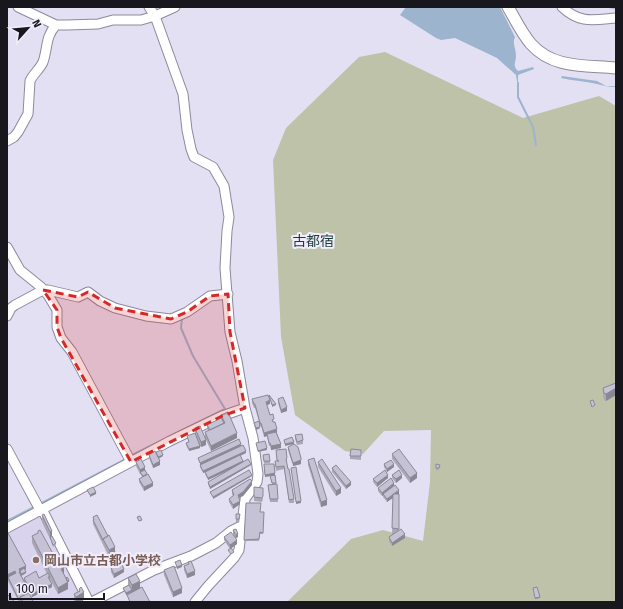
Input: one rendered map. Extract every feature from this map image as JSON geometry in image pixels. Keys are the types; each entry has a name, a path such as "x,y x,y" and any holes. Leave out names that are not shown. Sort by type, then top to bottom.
{"main road":[{"path":"508,7 531,44 550,58 563,64 616,68"}],"street":[{"path":"18,7 56,25 98,24 114,20 141,20 155,16 175,7"},
{"path":"149,7 155,16 183,94 187,130 192,153 198,160 213,167 224,186 229,217 225,268 230,332 238,361 245,408 253,438 258,474 258,482 245,499 239,550 234,558 195,602"},
{"path":"562,7 569,14 587,20 616,18"},
{"path":"7,141 14,137 18,132 28,114 30,81 42,62 50,33 56,25"},
{"path":"7,247 20,270 32,279 48,295 57,310 57,327 61,338 72,352 132,462"},
{"path":"7,316 15,305 43,290 78,297 88,292 100,301 115,308 146,316 171,319 188,312 210,296 228,294"},
{"path":"7,528 39,507 222,416 245,408"},
{"path":"7,448 90,602 154,570 191,556 241,526"}],"highlighted area":[{"path":"43,290 78,297 88,292 115,308 171,319 187,312 210,296 228,294 230,332 245,408 222,416 131,462 61,338 57,327 57,310"}],"shaded area":[{"name":"岡山市立古都小学校","path":"40,516 43,516 86,602 7,602 7,533"}],"green space":[{"path":"385,52 523,118 599,96 616,106 616,602 287,602 351,539 383,530 423,541 430,482 431,430 384,431 363,454 345,451 295,415 281,337 273,160 286,128 359,57"}],"water":[{"path":"406,7 500,7 515,37 515,67 518,71 533,67 534,69 518,75 518,88 516,75 497,58 455,38 441,40 436,38 400,15"},
{"path":"562,76 597,81 606,86 592,83 561,78"}],"building":[{"path":"616,383 616,388 606,394 604,393 603,388"},
{"path":"268,395 270,400 266,402 270,415 273,414 274,419 272,420 275,422 277,429 264,433 252,399"},
{"path":"269,395 276,404 272,405"},
{"path":"283,397 287,407 281,410 278,399"},
{"path":"593,400 595,405 592,407 590,401"},
{"path":"228,412 237,433 211,446 205,432 225,423 221,415"},
{"path":"221,418 224,423 210,430 207,425"},
{"path":"259,421 260,427 256,428 254,423"},
{"path":"200,426 206,440 201,442 195,428"},
{"path":"276,432 281,444 271,446 267,434"},
{"path":"195,433 200,446 189,449 186,443 189,442 187,436"},
{"path":"302,434 303,440 297,442 295,435"},
{"path":"292,437 294,442 285,444 284,440"},
{"path":"239,439 241,444 200,463 198,458"},
{"path":"265,441 267,448 258,451 256,443"},
{"path":"294,444 298,447 301,460 293,463 288,447"},
{"path":"243,445 246,451 203,471 200,465"},
{"path":"286,449 286,459 294,499 289,500 284,466 276,467 275,461 279,461 277,460 276,450"},
{"path":"351,449 361,450 361,456 350,456"},
{"path":"399,449 417,473 410,478 392,454"},
{"path":"161,450 163,455 158,457 156,452"},
{"path":"155,451 160,461 153,465 149,455"},
{"path":"269,454 270,461 264,461 263,455"},
{"path":"240,455 243,461 208,478 205,472"},
{"path":"314,458 327,500 321,502 308,460"},
{"path":"141,459 145,467 140,470 136,462"},
{"path":"248,459 251,464 210,487 208,482"},
{"path":"322,459 341,488 336,491 318,462"},
{"path":"391,460 394,464 387,469 384,464"},
{"path":"264,464 274,464 275,473 265,475"},
{"path":"436,464 440,465 439,468 436,468"},
{"path":"336,465 351,482 346,486 332,468"},
{"path":"296,467 301,501 296,502 291,468"},
{"path":"145,470 147,474 143,476 140,472"},
{"path":"249,470 252,475 213,497 210,492"},
{"path":"385,470 388,475 377,483 373,479"},
{"path":"399,470 402,475 396,479 392,475"},
{"path":"148,474 153,483 144,487 139,479"},
{"path":"275,475 276,483 272,483 270,476"},
{"path":"391,478 394,483 382,493 378,488"},
{"path":"250,479 252,481 243,492 238,495 240,501 233,505 229,499 234,495 232,490"},
{"path":"277,484 278,499 270,499 268,485"},
{"path":"395,485 399,490 387,499 383,494"},
{"path":"93,487 96,492 90,495 87,490"},
{"path":"254,487 263,488 262,498 254,497"},
{"path":"393,494 399,494 399,529 392,528"},
{"path":"246,503 261,503 260,512 264,512 263,533 260,532 259,539 244,540"},
{"path":"44,514 52,531 50,532 42,515"},
{"path":"236,514 240,514 239,519 236,519"},
{"path":"97,515 108,536 103,540 93,520 93,517"},
{"path":"140,516 142,520 139,521 137,517"},
{"path":"236,529 238,534 236,535 233,530"},
{"path":"401,529 405,534 392,543 389,537"},
{"path":"40,530 57,561 60,560 64,568 61,569 68,582 58,588 32,536"},
{"path":"231,532 237,540 230,545 224,537"},
{"path":"8,533 26,566 19,569 19,572 26,585 27,584 24,578 36,571 39,578 48,573 50,577 48,577 52,584 32,594 29,588 26,589 28,593 20,597 19,600 8,577 16,573 15,571 7,575"},
{"path":"109,535 115,547 109,550 103,539"},
{"path":"52,536 56,543 53,545 50,537"},
{"path":"231,548 234,552 231,554 228,550"},
{"path":"116,552 124,569 114,574 111,568 114,567 106,556"},
{"path":"180,560 182,565 177,567 175,562"},
{"path":"191,561 195,571 187,574 184,566 189,564 188,562"},
{"path":"174,566 182,588 173,592 164,570"},
{"path":"24,568 26,572 21,574 20,571"},
{"path":"136,574 140,581 132,585 128,578"},
{"path":"129,585 132,590 126,593 123,588"},
{"path":"81,587 84,592 76,597 74,594 80,591 79,589"},
{"path":"142,587 150,602 130,602 127,595"},
{"path":"537,587 540,597 535,598 533,588"},
{"path":"29,593 33,601 23,602 20,597"},
{"path":"10,595 14,602 7,601 7,596"}],"waterway":[{"path":"518,83 518,97 533,127 536,145"},
{"path":"130,456 225,409 193,356 181,328 182,318"},
{"path":"40,504 124,460"},
{"path":"7,521 34,507"}],"place":[{"name":"岡山市立古都小学校","path":"36,560"}],"district":[{"name":"古都宿","path":"313,241"}]}
